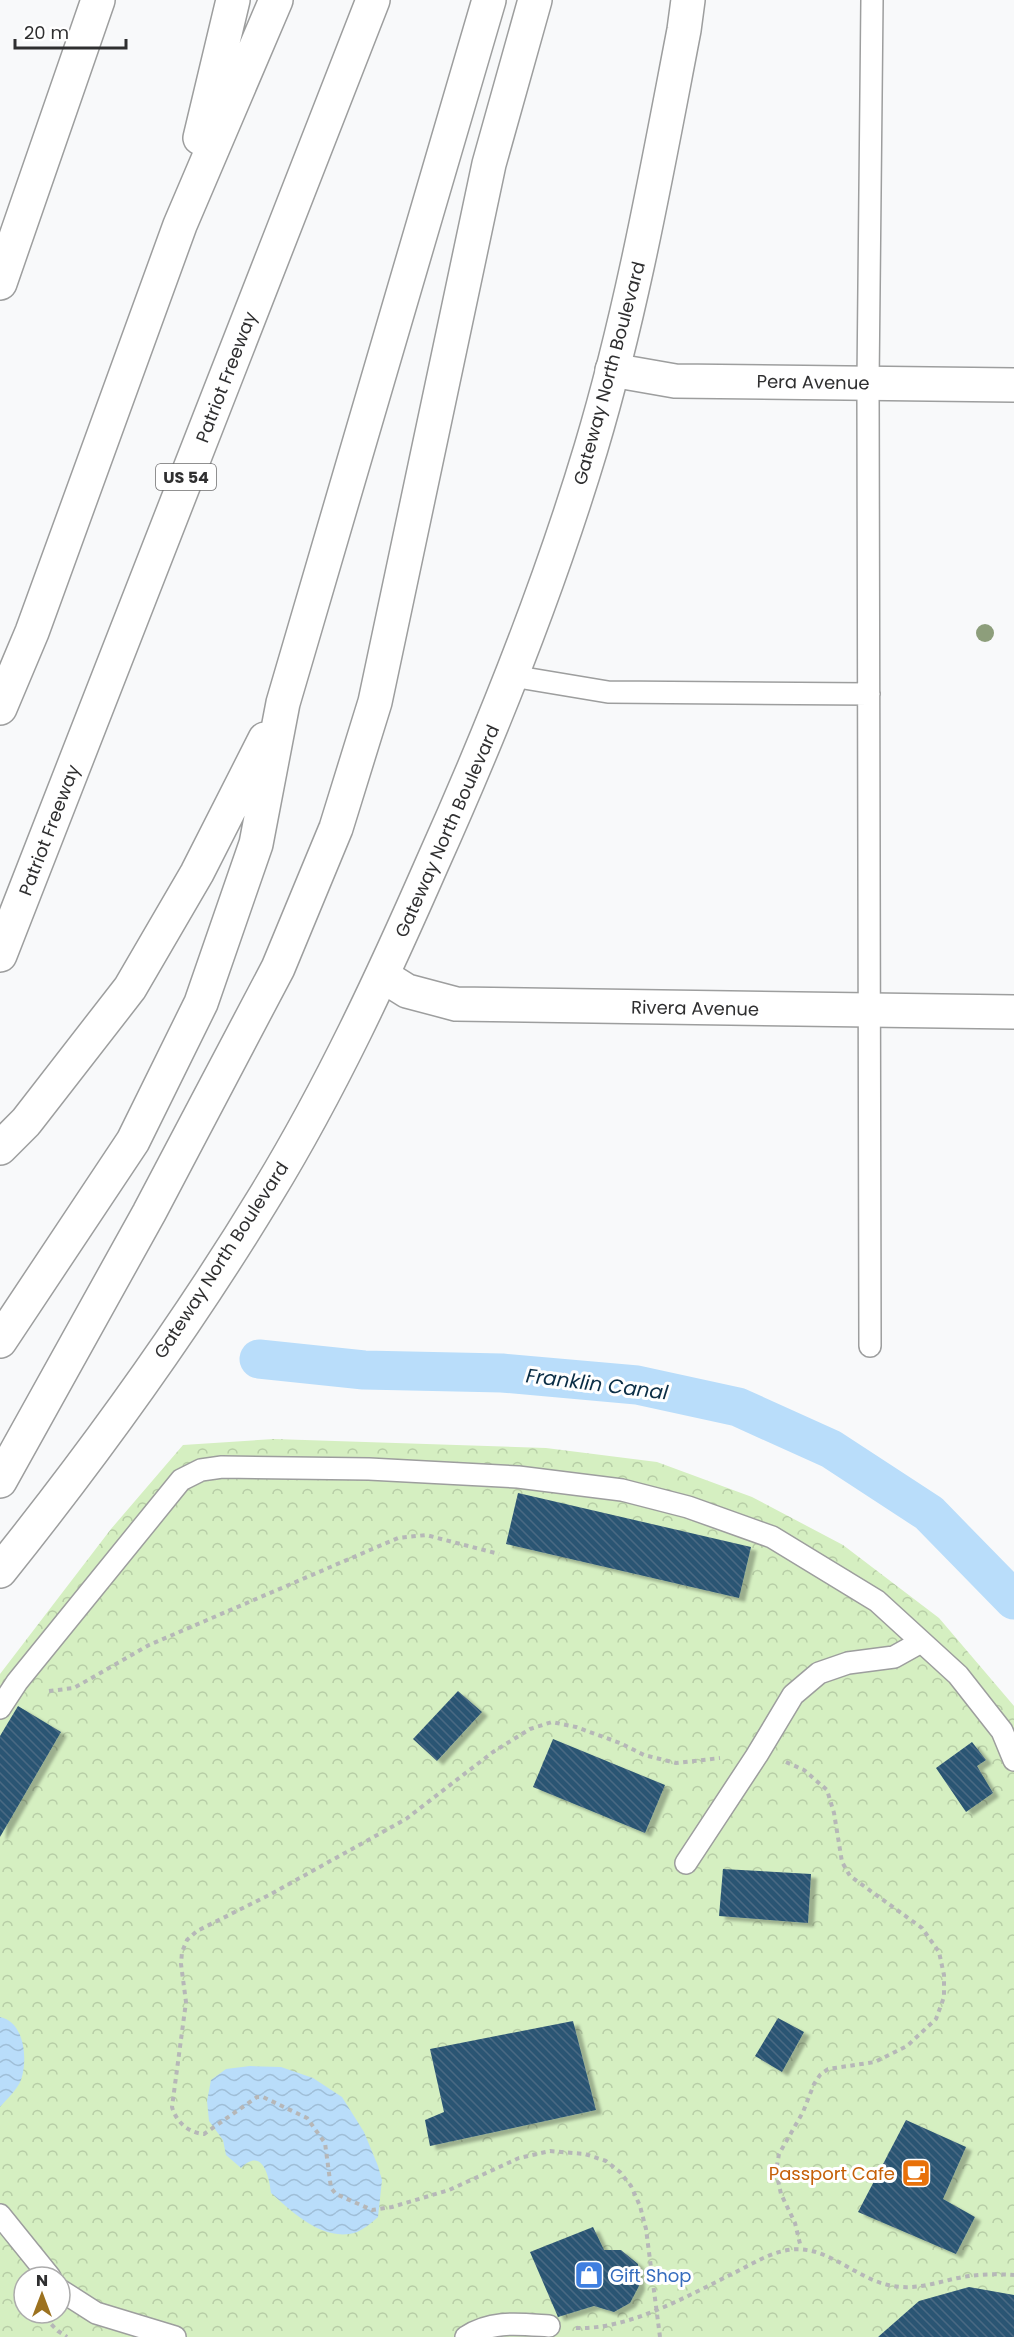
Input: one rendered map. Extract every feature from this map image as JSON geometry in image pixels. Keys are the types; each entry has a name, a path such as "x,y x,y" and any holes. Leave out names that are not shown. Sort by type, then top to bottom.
{"main road":[{"path":"0,283 98,0"},
{"path":"180,225 232,0"},
{"path":"0,708 32,632 180,225 276,0"},
{"name":"Patriot Freeway","path":"0,955 373,0"},
{"path":"0,1341 133,1141 201,1003 256,844 283,704 489,0"},
{"path":"0,1481 149,1213 278,968 336,828 375,702 489,164 535,0"},
{"name":"Gateway North Boulevard","path":"0,1571 82,1464 190,1314 268,1190 340,1062 383,976 486,744 546,586 591,447 612,370 637,274 688,0"},
{"name":"Pera Avenue","path":"612,370 675,381 1014,384"},
{"path":"0,1148 26,1122 130,988 197,873 283,704"},
{"name":"Rivera Avenue","path":"383,976 408,992 456,1004 1014,1012"}],"lane":[{"path":"870,1346 868,383 872,0"},
{"path":"512,676 608,692 869,694"},
{"path":"0,1708 17,1682 181,1480 201,1470 222,1467 415,1471 518,1477 621,1490 688,1507 772,1537 877,1601 958,1675 1002,1731 1014,1760"},
{"path":"686,1863 757,1755 793,1695 819,1673 848,1663 894,1657 921,1642"},
{"path":"0,2214 40,2265"},
{"path":"72,2298 96,2313 175,2337"},
{"path":"466,2337 489,2325 549,2326"}],"path":[{"path":"17,1682 45,1691 74,1688 149,1645 398,1538 426,1535 499,1554"},
{"path":"660,2337 646,2229 640,2206 631,2187 620,2172 606,2161 585,2154 550,2151 519,2158 449,2190 392,2207 372,2210 336,2194 331,2188 325,2143 314,2126 300,2113 263,2097 257,2097 204,2134 188,2129 174,2115 172,2107 186,2002 181,1964 182,1952 187,1940 197,1931 271,1894 406,1819 511,1741 530,1729 552,1722 576,1726 644,1755 676,1763 757,1755 783,1760 804,1770 827,1790 834,1812 842,1862 850,1876 922,1928 939,1952 944,1975 944,1997 936,2019 908,2046 875,2062 828,2069 814,2084 779,2154 776,2171 781,2194 795,2223 801,2248"},
{"path":"549,2326 586,2328 611,2324 658,2310 772,2254 801,2248 824,2253 858,2273 886,2285 906,2288 921,2287 969,2276 1014,2275"},
{"path":"52,2325 67,2337"}],"green space":[{"path":"274,1439 546,1448 657,1462 752,1497 843,1545 939,1618 1014,1706 1014,2337 0,2337 0,1674 111,1529 183,1445"}],"water":[{"path":"0,2017 15,2026 22,2043 24,2062 19,2084 0,2107"},
{"path":"250,2066 281,2067 313,2078 342,2097 364,2132 382,2180 378,2217 368,2225 349,2234 327,2232 316,2228 271,2193 266,2172 259,2162 248,2162 241,2168 226,2155 223,2140 209,2121 207,2101 211,2080 226,2069"}],"building":[{"path":"518,1493 751,1547 739,1598 506,1544"},
{"path":"458,1691 482,1712 437,1761 413,1739"},
{"path":"18,1706 61,1732 0,1837 0,1736"},
{"path":"553,1739 665,1785 645,1833 533,1787"},
{"path":"972,1742 986,1760 977,1766 993,1793 966,1812 936,1768"},
{"path":"723,1869 811,1874 808,1923 719,1916"},
{"path":"778,2018 804,2032 782,2072 755,2056"},
{"path":"573,2021 596,2110 430,2146 425,2120 444,2112 430,2049"},
{"name":"Passport Cafe","path":"906,2120 966,2147 943,2199 975,2217 956,2254 858,2212"},
{"name":"Gift Shop","path":"593,2227 604,2250 621,2250 638,2264 639,2286 630,2303 614,2312 594,2306 558,2317 530,2252"},
{"path":"969,2287 1014,2295 1014,2337 878,2337 919,2301"}],"waterway":[{"name":"Franklin Canal","path":"259,1359 364,1370 502,1373 637,1385 738,1407 831,1449 929,1513 1014,1600"}],"place":[{"name":"Passport Cafe","path":"916,2173"},
{"name":"Gift Shop","path":"589,2275"}]}
